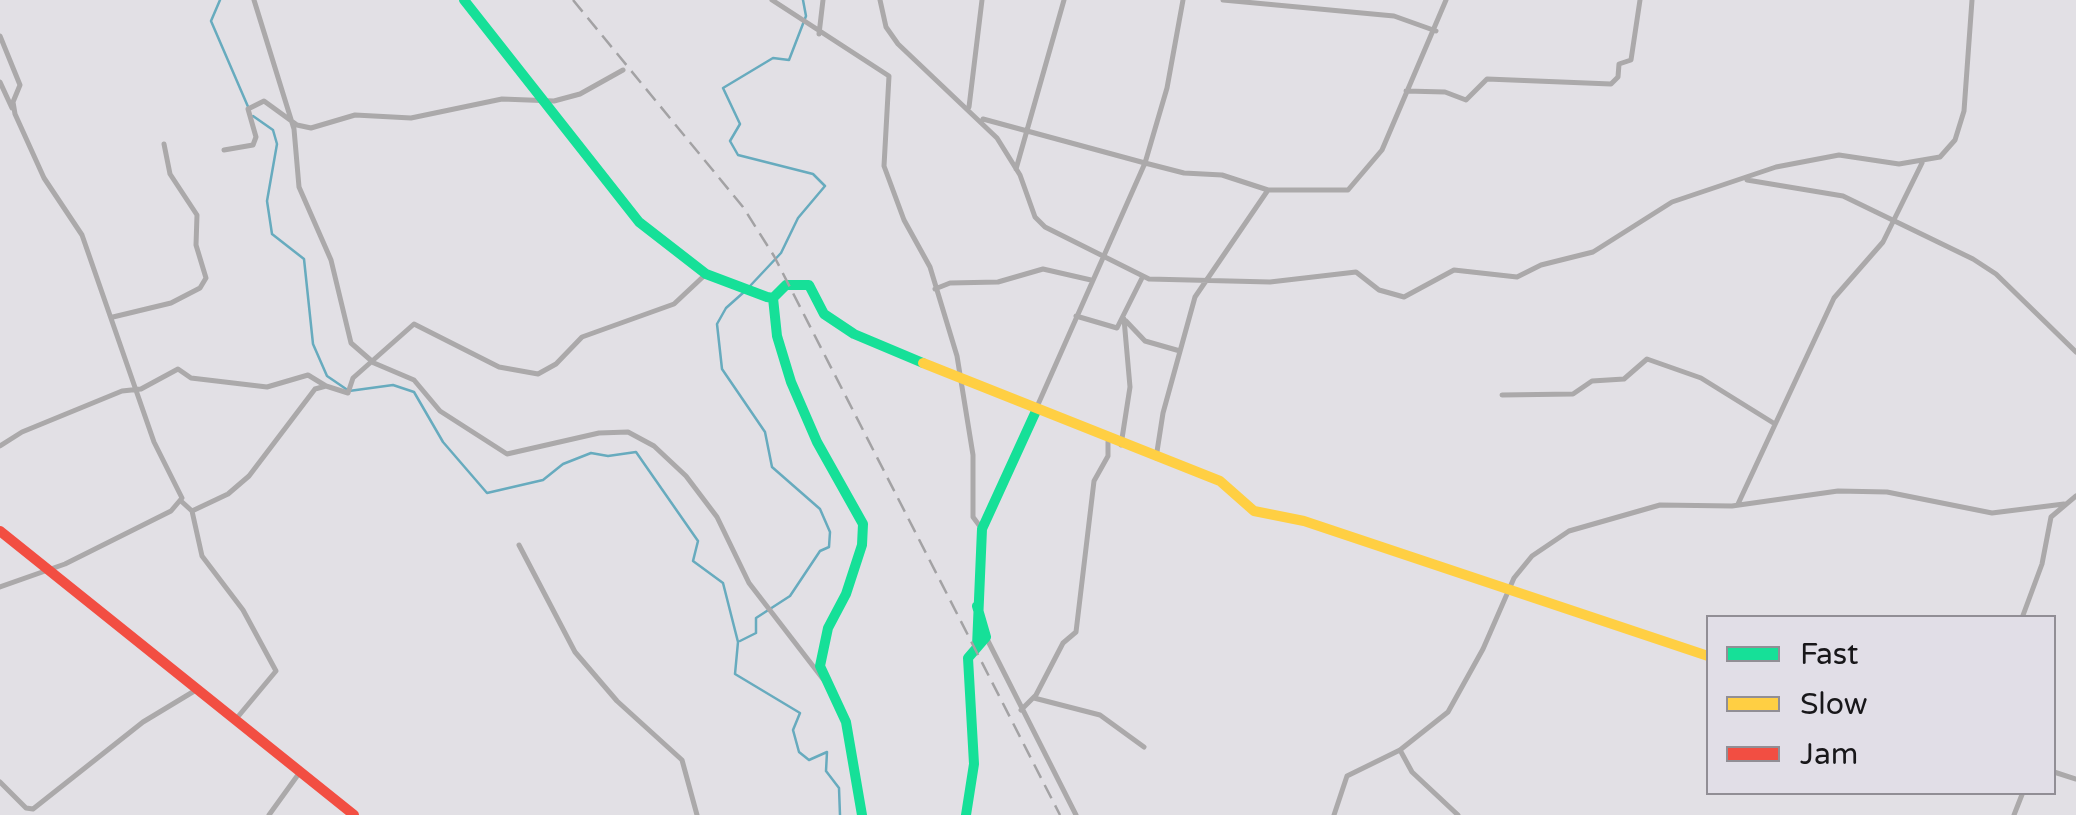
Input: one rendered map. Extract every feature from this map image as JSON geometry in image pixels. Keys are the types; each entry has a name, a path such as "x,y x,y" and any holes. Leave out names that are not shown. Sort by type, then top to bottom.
{"street":[{"path":"254,0 290,119 300,187 330,260 349,340 374,364 414,380 452,420 506,454 599,433 640,436 678,467 713,511 740,570 823,680 846,722 862,815"},
{"path":"464,0 639,222 679,257 706,274 773,298"},
{"path":"772,0 808,27 890,76 884,166 904,220 930,267 963,380 973,455 973,514 982,530"},
{"path":"819,34 823,0"},
{"path":"880,0 886,26 898,44 980,118 1016,168 1037,220 1143,276 1283,282 1356,272 1379,290 1404,297 1459,269 1517,278 1540,264 1599,250 1663,206 1776,167 1839,154 1922,163 1946,152 1961,124 1970,67 1972,0"},
{"path":"969,107 982,0"},
{"path":"1016,168 1064,0"},
{"path":"978,646 976,606 982,530 1145,164 1167,88 1183,0"},
{"path":"1223,0 1394,16 1436,31"},
{"path":"980,118 1145,164 1184,173 1222,174 1268,190 1352,189 1382,150 1446,0"},
{"path":"1406,92 1445,92 1467,100 1487,79 1611,84 1617,80 1619,64 1631,60 1640,0"},
{"path":"0,36 20,85 14,110"},
{"path":"224,150 253,145 256,138 248,109 258,104 271,103 290,119 311,128 355,115 411,118 502,100 544,102 580,94 623,70"},
{"path":"0,82 44,178 82,235 135,390 181,501 192,510 202,556 239,604 276,671 235,720"},
{"path":"113,317 171,302 200,288 206,278 196,242 197,215 170,174 164,144"},
{"path":"1738,504 1838,291 1876,252 1922,163"},
{"path":"1741,179 1843,196 1996,274 2076,352"},
{"path":"1156,458 1195,297 1268,190"},
{"path":"936,289 950,283 1006,281 1035,270 1092,280"},
{"path":"0,446 22,432 181,369 191,378 267,386 308,374 326,386 348,393 353,378 374,364 416,324 500,368 538,374 556,364 582,337 674,304 706,274"},
{"path":"1076,316 1112,329 1124,319 1143,276"},
{"path":"773,298 786,286 808,285 824,314 842,328 1121,445 1220,480 1254,511 1304,521 1706,655"},
{"path":"773,298 777,336 791,382 817,442 856,506 864,532 846,594 822,646 823,680"},
{"path":"1124,319 1145,342 1180,351"},
{"path":"1121,445 1130,386 1124,319"},
{"path":"1502,395 1573,394 1592,381 1624,379 1648,359 1707,381 1775,424"},
{"path":"192,510 228,494 245,481 308,396 326,386"},
{"path":"1021,710 1034,698 1063,644 1076,632 1092,494 1096,475 1108,456 1107,439"},
{"path":"1334,815 1347,776 1400,750 1452,706 1509,590 1532,556 1586,524 1660,505 1738,504 1854,490 1992,513 2064,504"},
{"path":"2023,615 2042,564 2050,518 2075,494"},
{"path":"0,588 47,572 156,519 181,501"},
{"path":"0,530 47,572 354,815"},
{"path":"519,544 575,652 610,694 682,760 697,815"},
{"path":"976,606 986,637 1076,815"},
{"path":"970,811 974,724 968,660 986,637"},
{"path":"0,782 26,808 32,809 143,722 196,690"},
{"path":"1034,698 1100,715 1144,747"},
{"path":"1400,750 1412,772 1458,815"},
{"path":"268,815 300,772"}],"waterway":[{"path":"220,0 211,21 249,109"},
{"path":"750,286 781,253 798,218 825,186 813,174 738,155 730,141 740,124 723,88 773,58 789,60 806,16 803,0"},
{"path":"253,116 273,130 277,144 267,201 272,234 304,259 313,344 327,376 349,391 393,385 414,392 443,442 487,493 543,480 563,464 591,453 608,456 636,452 698,541 693,561 723,583 738,642 735,674 800,713 793,730 799,752 809,760 827,752 826,771 839,788 840,815"},
{"path":"740,641 756,633 756,618 790,596 820,551 829,547 830,532 820,509 772,467 765,432 722,369 717,324 726,308 744,292"}],"railway":[{"path":"573,0 743,207 774,256 1060,815"}],"traffic: fast":[{"path":"464,0 639,222 706,274 767,297 773,298 786,285 809,285 824,314 854,334 923,363"},
{"path":"773,298 777,336 791,382 817,442 863,524 862,545 846,594 828,628 820,666 846,722 862,815"},
{"path":"977,646 982,529 1036,411"},
{"path":"966,815 974,764 968,658 986,637 977,606"}],"traffic: slow":[{"path":"923,363 1220,481 1254,511 1304,521 1706,655"}],"traffic: jam":[{"path":"0,531 354,815"}]}
